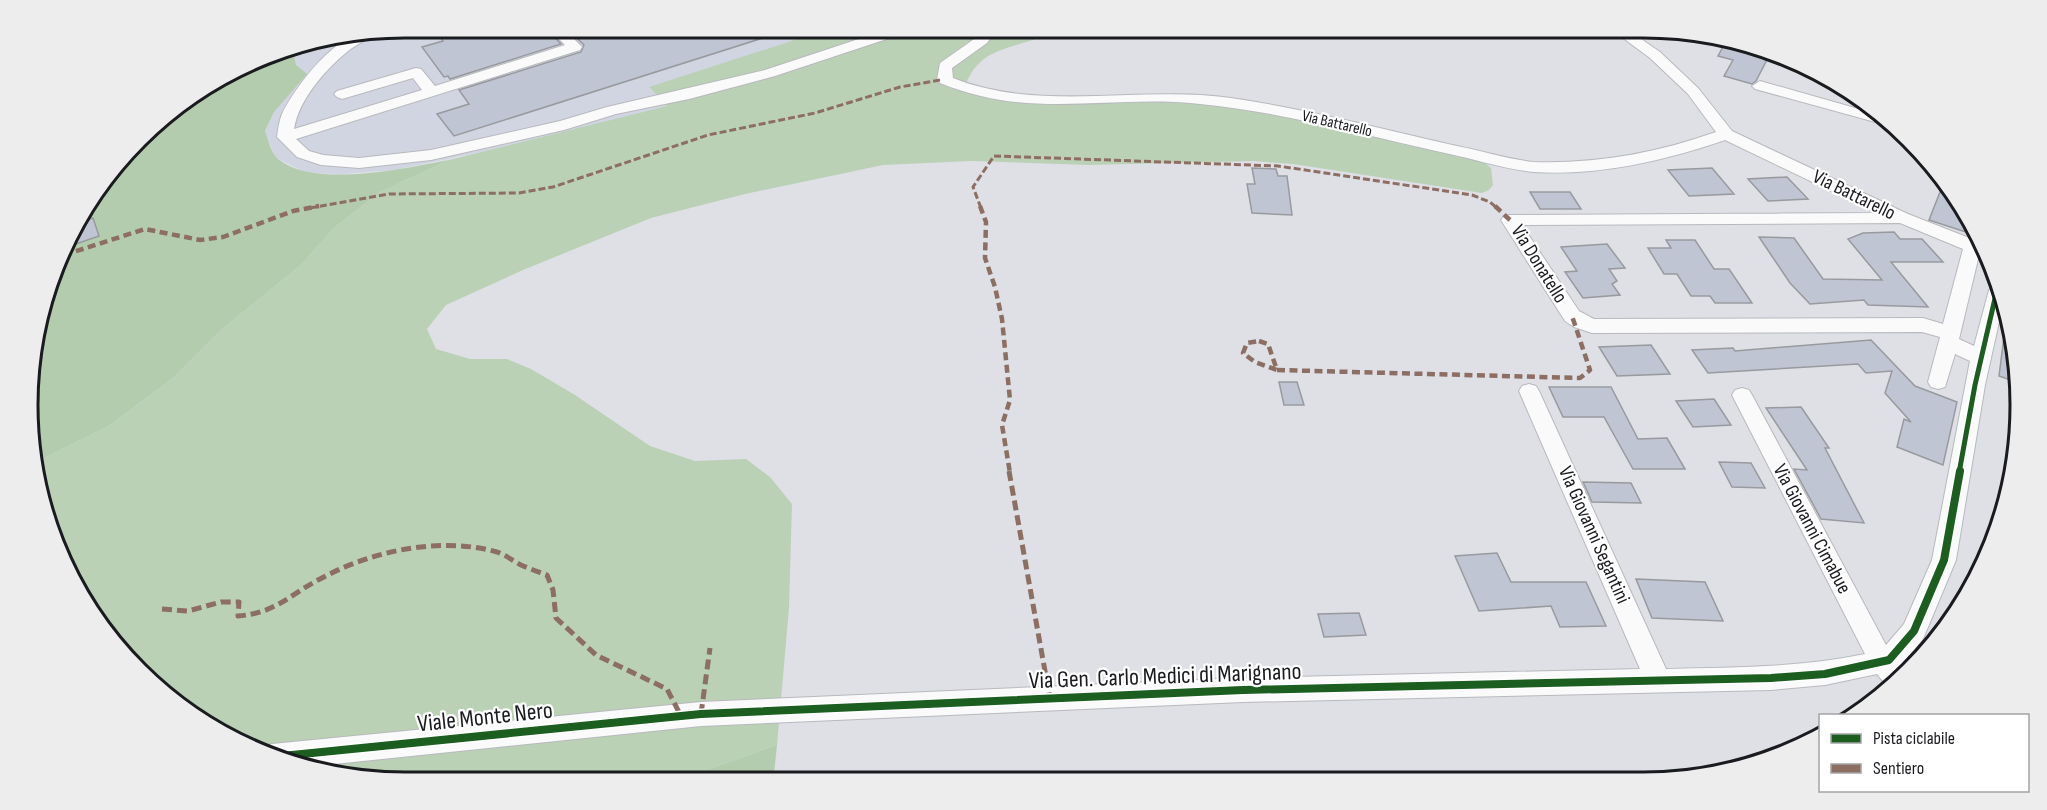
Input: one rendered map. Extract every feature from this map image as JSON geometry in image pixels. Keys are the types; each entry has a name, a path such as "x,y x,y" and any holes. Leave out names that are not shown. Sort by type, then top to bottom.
{"street":[{"path":"285,137 574,47 565,38"},
{"path":"285,137 303,154 321,160 359,163 430,155 564,124 613,110 689,94 770,72 875,38"},
{"name":"Via Battarello","path":"984,38 945,66 945,80 965,89 1004,97 1055,100 1193,99 1247,105 1460,151 1502,163 1542,167 1580,167 1634,160 1684,150 1726,134"},
{"name":"Via Battarello","path":"1631,38 1655,55 1693,91 1726,134 1902,218 1975,248"},
{"path":"285,137 289,116 327,63 355,41"},
{"path":"342,94 416,72 432,92"},
{"path":"1760,86 1871,117"},
{"name":"Via Donatello","path":"1902,218 1510,220 1572,316 1592,326 1923,325 1981,358"},
{"path":"1938,382 1949,338 1977,253"},
{"path":"1890,672 1888,660 1914,631 1944,561 1981,358 1994,301"},
{"name":"Via Giovanni Segantini","path":"1529,391 1658,680"},
{"name":"Via Giovanni Cimabue","path":"1742,395 1890,672"},
{"name":"Via Gen. Carlo Medici di Marignano","path":"701,714 1243,690 1890,672"},
{"name":"Viale Monte Nero","path":"293,755 701,714"}],"shaded area":[{"path":"381,38 797,38 649,88 668,106 526,143 393,170 342,174 306,173 275,157 265,132 274,112 288,93 296,65 294,55 333,45"}],"green space":[{"path":"797,38 1029,38 1029,41 1000,50 984,59 977,65 966,84 1004,97 1247,105 1477,156 1491,168 1493,185 1482,193 1293,164 1253,161 1088,165 971,161 883,165 745,194 651,218 523,270 446,305 427,329 436,349 470,359 507,359 531,369 575,395 650,446 695,461 746,459 770,477 792,504 789,608 777,745 701,772 381,772 357,769 310,760 242,735 181,697 145,665 113,629 75,568 50,500 42,459 107,427 172,379 221,330 301,265 334,228 380,192 449,160 667,106 649,87"},
{"path":"294,55 296,65 307,74 274,112 265,131 276,157 291,167 311,173 334,175 409,168 449,160 380,192 334,228 301,265 221,330 172,379 107,427 42,459 38,429 38,381 50,310 65,264 87,221 113,181 145,145 201,99 242,75"},
{"path":"777,745 774,772 701,772"}],"water":[{"path":"199,101 196,103 167,126"}],"building":[{"path":"441,38 555,38 561,44 450,79 448,76 444,77 422,47 443,41"},
{"path":"577,38 763,38 454,136 437,114 469,104 459,90 581,52 584,45"},
{"path":"1723,47 1767,59 1756,81 1752,84 1724,76 1733,60 1718,56"},
{"path":"1252,168 1276,169 1278,176 1287,176 1292,215 1252,213 1247,184 1255,184"},
{"path":"1712,168 1734,194 1689,196 1668,170"},
{"path":"1787,177 1808,199 1768,201 1748,179"},
{"path":"1941,190 1966,232 1929,220"},
{"path":"1530,192 1570,192 1581,209 1540,209"},
{"path":"93,218 99,236 74,245 75,242 88,220"},
{"path":"1894,232 1900,239 1922,239 1943,262 1891,262 1928,307 1868,305 1864,300 1810,304 1790,283 1759,237 1794,238 1823,279 1882,280 1848,239 1863,233"},
{"path":"1666,240 1695,240 1714,269 1729,269 1752,303 1715,303 1710,296 1691,296 1677,274 1664,274 1648,248 1671,248"},
{"path":"1607,244 1625,268 1609,269 1617,281 1612,284 1620,295 1583,298 1565,272 1577,271 1561,247"},
{"path":"1871,340 1915,386 1957,402 1943,465 1897,447 1904,419 1911,422 1885,393 1892,371 1866,373 1858,364 1708,373 1692,350 1733,348 1735,351"},
{"path":"2003,341 2009,379 1999,376"},
{"path":"1651,345 1670,374 1617,376 1599,347"},
{"path":"1279,382 1297,382 1304,405 1284,405"},
{"path":"1549,387 1611,387 1638,439 1667,438 1685,469 1633,469 1604,417 1563,417"},
{"path":"1714,399 1731,425 1693,427 1676,401"},
{"path":"1801,407 1829,448 1825,448 1864,523 1821,519 1794,469 1807,470 1766,408"},
{"path":"1719,462 1751,463 1765,488 1732,487"},
{"path":"1583,482 1631,483 1641,503 1592,502"},
{"path":"1497,553 1511,582 1586,582 1606,626 1560,627 1551,606 1479,611 1455,556"},
{"path":"1636,579 1705,582 1723,621 1652,618"},
{"path":"1359,613 1366,635 1324,637 1318,614"}],"marked path":[{"path":"70,253 145,229 200,240 223,237 293,211 389,194 519,193 553,187 708,135 815,113 900,87 940,80"},
{"path":"1050,699 1002,425 1010,400 1002,319 995,287 985,258 986,222 973,187 994,156 1278,166 1472,195 1490,202 1510,220"},
{"path":"1277,370 1268,344 1259,341 1247,343 1243,353 1255,362 1277,370 1580,378 1590,370 1572,316"},
{"path":"162,609 188,611 221,602 239,602 238,616 251,615 280,605 334,571 379,555 428,547 476,548 497,552 547,575 553,590 556,618 596,655 667,689 681,716"},
{"path":"701,714 710,648"}],"cycle path":[{"path":"293,755 701,714 1243,690 1771,678 1825,674 1882,662 1889,660 1914,631 1944,560 1975,385 1994,301"}]}
